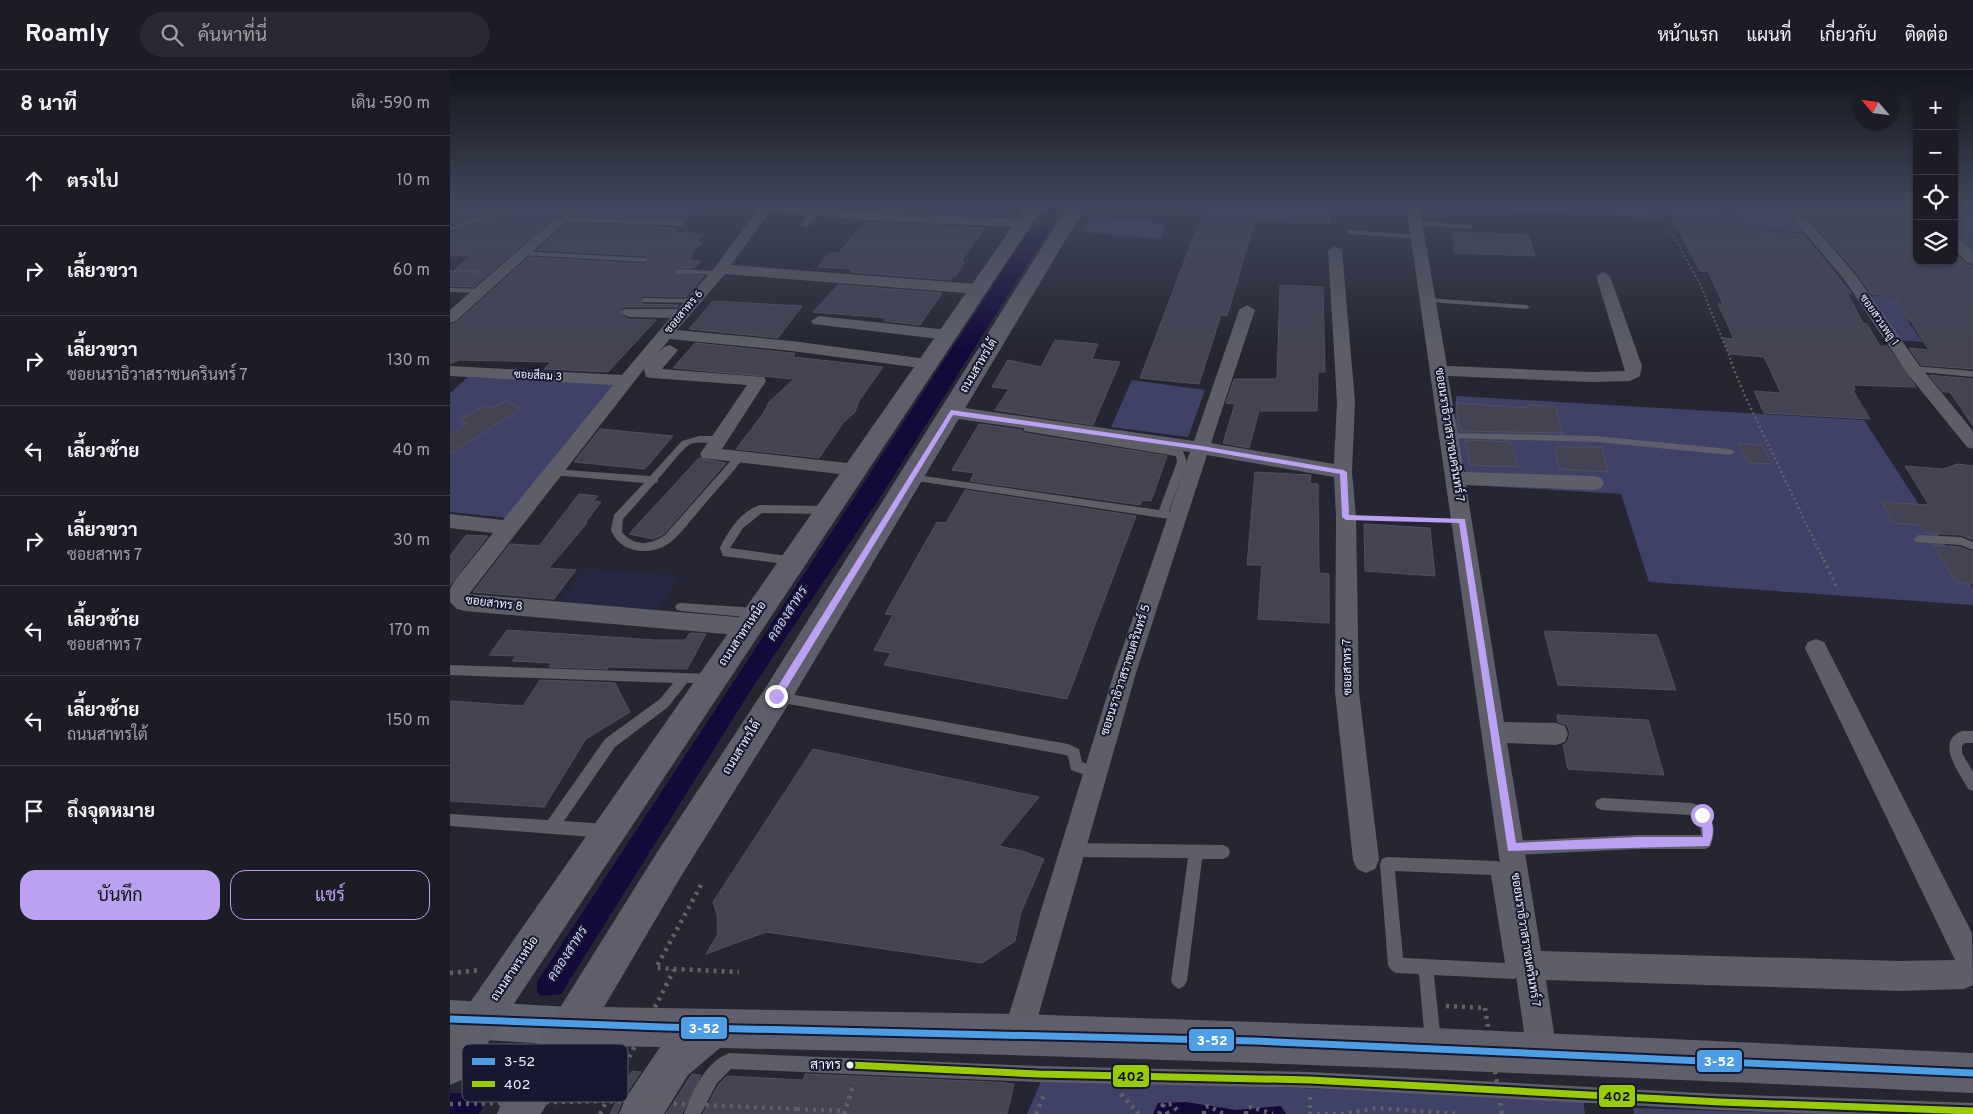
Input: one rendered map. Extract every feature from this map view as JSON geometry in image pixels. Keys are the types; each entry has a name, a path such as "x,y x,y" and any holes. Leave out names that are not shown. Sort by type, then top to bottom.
{"main road":[{"name":"ถนนสาทรเหนือ","path":"450,1065 465,1019 609,831 1002,253"},
{"name":"ถนนสาทรใต้","path":"559,1044 1048,253"},
{"path":"465,1019 570,1026 1018,1034 1438,1030 1542,1053 1973,1073"},
{"path":"623,1108 674,1061 716,1028"},
{"name":"ถนนสาทรใต้","path":"518,1114 525,1102"}],"street":[{"path":"450,318 523,253"},
{"name":"ซอยสาทร 6","path":"626,380 677,327 733,253"},
{"name":"ซอยสาทร 7","path":"1335,253 1346,402 1343,472 1346,517 1347,692 1366,860"},
{"name":"ซอยนราธิวาสราชนครินทร์ 7","path":"1421,253 1542,1053"},
{"name":"ซอยสวนพลู 1","path":"1829,253 1849,276 1913,368 1973,443"},
{"path":"719,271 978,289"},
{"path":"1440,371 1592,377 1630,376 1634,372 1634,366 1603,276"},
{"name":"ซอยนราธิวาสราชนครินทร์ 5","path":"1018,1034 1170,513 1202,448 1247,310"},
{"path":"629,312 677,327 792,346 928,364"},
{"path":"819,321 948,335"},
{"path":"677,327 732,325"},
{"path":"677,327 652,373 758,381 752,393 709,454 856,470"},
{"name":"ซอยสีลม 3","path":"450,371 626,380"},
{"name":"ซอยสาทร 8","path":"626,380 462,586 457,596 465,603 753,620"},
{"path":"949,415 1202,448 1343,472"},
{"path":"1456,478 1594,483"},
{"path":"450,521 508,528"},
{"path":"1529,965 1900,976 1964,974 1969,969 1969,959 1962,943 1816,648"},
{"path":"1494,732 1556,734"}],"lane":[{"path":"523,253 645,260"},
{"path":"678,271 719,271"},
{"path":"450,290 480,291"},
{"path":"645,300 694,302"},
{"path":"1429,300 1526,307"},
{"path":"1913,368 1973,374"},
{"path":"911,475 1170,513 1171,489 1182,462 1182,456 1175,450 949,415"},
{"path":"1449,436 1596,440 1730,452"},
{"path":"719,439 699,439 685,443 654,480 618,518 615,527 617,534 630,546 654,547 670,538 739,456"},
{"path":"552,472 654,480"},
{"path":"794,560 727,553 725,548 728,540 753,512 760,509 829,510"},
{"path":"1918,539 1960,540 1973,546"},
{"path":"681,607 753,620"},
{"path":"450,670 713,679"},
{"path":"552,827 610,743 664,703 684,678"},
{"path":"776,696 1068,750 1074,753 1076,766 1094,772"},
{"path":"1973,737 1962,737 1955,744 1956,754 1973,785"},
{"path":"1511,848 1637,842 1705,842 1709,835 1707,824 1702,815 1692,808 1602,804"},
{"path":"450,820 609,831"},
{"path":"1071,850 1223,852"},
{"path":"1179,981 1196,852"},
{"path":"1387,864 1497,868 1514,971 1426,967 1396,965 1387,864"},
{"path":"1426,967 1438,1030"},
{"path":"692,1114 698,1099 718,1068 729,1062 1038,1074 1310,1080 1720,1102 1973,1111"}],"path":[{"path":"1683,253 1700,284 1745,396 1838,590"},
{"path":"450,272 501,272"},
{"path":"1346,517 1462,520"},
{"path":"701,885 656,968 739,972"},
{"path":"450,973 478,972 484,965"},
{"path":"628,1094 674,970"},
{"path":"1438,1030 1441,1006 1486,1008 1502,1114"},
{"path":"450,1104 844,1112 854,1080"},
{"path":"1036,1114 1044,1092 1054,1092"},
{"path":"1113,1094 1123,1094 1139,1114"},
{"path":"1159,1114 1163,1104"},
{"path":"1163,1104 1168,1114"},
{"path":"1163,1104 1172,1104 1180,1114"},
{"path":"1204,1114 1204,1108 1208,1106 1224,1114"},
{"path":"1246,1114 1246,1109 1251,1107 1273,1114"},
{"path":"600,1114 623,1108"},
{"path":"1309,1114 1344,1114 1376,1108 1458,1114"}],"shaded area":[{"path":"1867,295 1898,297 1913,321 1908,321 1923,342 1898,340"},
{"path":"468,377 620,382 509,518 450,512 450,393"},
{"path":"1132,380 1205,390 1188,437 1111,427"},
{"path":"1456,396 1864,420 1973,588 1973,605 1649,582 1621,494 1469,485 1455,436"},
{"path":"585,568 680,576 656,613 557,605"},
{"path":"1043,1077 1583,1100 1585,1114 1027,1114"},
{"path":"1633,1108 1821,1114 1634,1114"}],"water":[{"name":"คลองสาทร","path":"1014,253 1035,253 881,496 749,693 561,994 541,996 537,992 537,982"},
{"path":"1186,1102 1236,1110 1281,1106 1286,1114 1153,1114 1158,1103"}],"building":[{"path":"450,253 513,253 474,287 450,286 450,274 471,256 450,256"},
{"path":"586,253 692,253 690,255 693,255 689,260 701,261 694,268 674,268 673,273 704,276 686,297 642,296 640,298 642,304 679,305 677,307 624,307 620,311 628,319 656,320 608,372 544,369 551,362 459,360 450,364 450,325 457,322 529,257 645,264 651,261 645,256"},
{"path":"829,253 967,253 961,262 964,262 956,276 953,276 950,280 850,272 853,269 818,267"},
{"path":"1188,253 1245,253 1227,316 1221,315 1199,384 1140,378"},
{"path":"1455,253 1534,253 1535,256"},
{"path":"1690,253 1818,253 1851,293 1847,293 1863,323 1867,324 1880,346 1887,346 1916,387 1853,385 1855,390 1852,389 1870,419 1764,413 1754,391 1781,393 1764,357 1730,354 1723,338 1734,339 1718,304 1723,304 1708,271 1700,271"},
{"path":"1839,253 1913,253 1913,265 1958,265 1958,256 1967,264 1973,266 1973,369 1921,365 1909,348 1929,350 1895,296 1871,294 1856,272"},
{"path":"838,285 942,293 920,325 884,321 887,318 813,312"},
{"path":"1280,285 1323,287 1325,372 1318,372 1317,411 1259,411 1249,448 1223,443 1235,404 1226,403 1234,379 1277,379"},
{"path":"713,301 802,306 778,338 689,329"},
{"path":"1055,340 1098,344 1092,359 1120,362 1093,425 995,410 1009,389 992,387 1008,360 1041,367"},
{"path":"695,343 795,353 793,357 883,367 859,401 855,412 843,423 819,458 736,449 763,414 769,402 794,379 673,368"},
{"path":"1929,375 1973,379 1973,426 1950,392 1943,392"},
{"path":"505,401 522,408 450,454 450,435 467,424 459,421 485,405 492,408"},
{"path":"1456,403 1528,408 1527,405 1556,407 1562,433 1463,431 1463,429 1459,429"},
{"path":"979,424 1167,456 1151,501 1142,500 1140,505 970,481 974,473 952,470"},
{"path":"600,429 673,436 645,469 574,462"},
{"path":"1465,440 1511,442 1518,467 1470,465"},
{"path":"1739,444 1762,445 1772,464 1749,463"},
{"path":"1555,447 1602,447 1608,472 1559,469"},
{"path":"699,458 726,463 664,534 653,539 629,534"},
{"path":"1958,464 1973,466 1973,540 1961,535 1926,533 1920,525 1893,523 1882,502 1929,505 1905,466 1943,469"},
{"path":"1255,472 1311,475 1310,483 1318,484 1319,573 1329,574 1329,623 1258,619 1262,565 1247,565"},
{"path":"965,490 1136,516 1067,699 884,665 891,653 874,650 893,615 885,614 937,522 946,523"},
{"path":"579,494 598,496 593,501 601,502 585,523 587,523 549,568 576,570 554,599 473,592 510,544 539,546"},
{"path":"1364,524 1430,528 1435,576 1365,571"},
{"path":"466,535 488,536 450,585 450,556"},
{"path":"1933,545 1960,547 1973,552 1973,584 1956,582"},
{"path":"507,630 655,640 685,640 690,633 706,634 687,669 607,667 608,669 549,667 551,663 512,661 516,656 489,655"},
{"path":"1544,631 1657,635 1676,690 1558,685"},
{"path":"540,680 615,683 630,712 586,739 544,807 450,801 450,701 523,706"},
{"path":"1557,715 1648,720 1664,775 1568,769 1563,745 1567,743 1570,733 1567,725 1558,722"},
{"path":"813,749 1039,797 999,846 1022,851 1044,859 1021,912 1015,941 982,963 766,932 706,954 718,934 717,914 713,902"},
{"path":"632,1071 641,1072 628,1091 628,1079"},
{"path":"692,1074 701,1075 682,1114 666,1114"},
{"path":"805,1074 1014,1084 1007,1114 703,1114 719,1084 727,1076 803,1080"},
{"path":"616,1102 622,1102 617,1114 610,1114"}],"waterway":[{"path":"450,1108 467,1108"}],"transit line":[{"name":"3-52","path":"450,1019 663,1027 1255,1041 1973,1073"},
{"name":"402","path":"850,1065 1038,1074 1310,1080 1720,1102 1973,1111"}],"place":[{"name":"สาทร","path":"850,1065"}],"route":[{"path":"776,696 951,412 1202,448 1343,472 1346,517 1462,520 1511,848 1637,842 1705,842 1709,835 1707,824 1702,815"}]}
